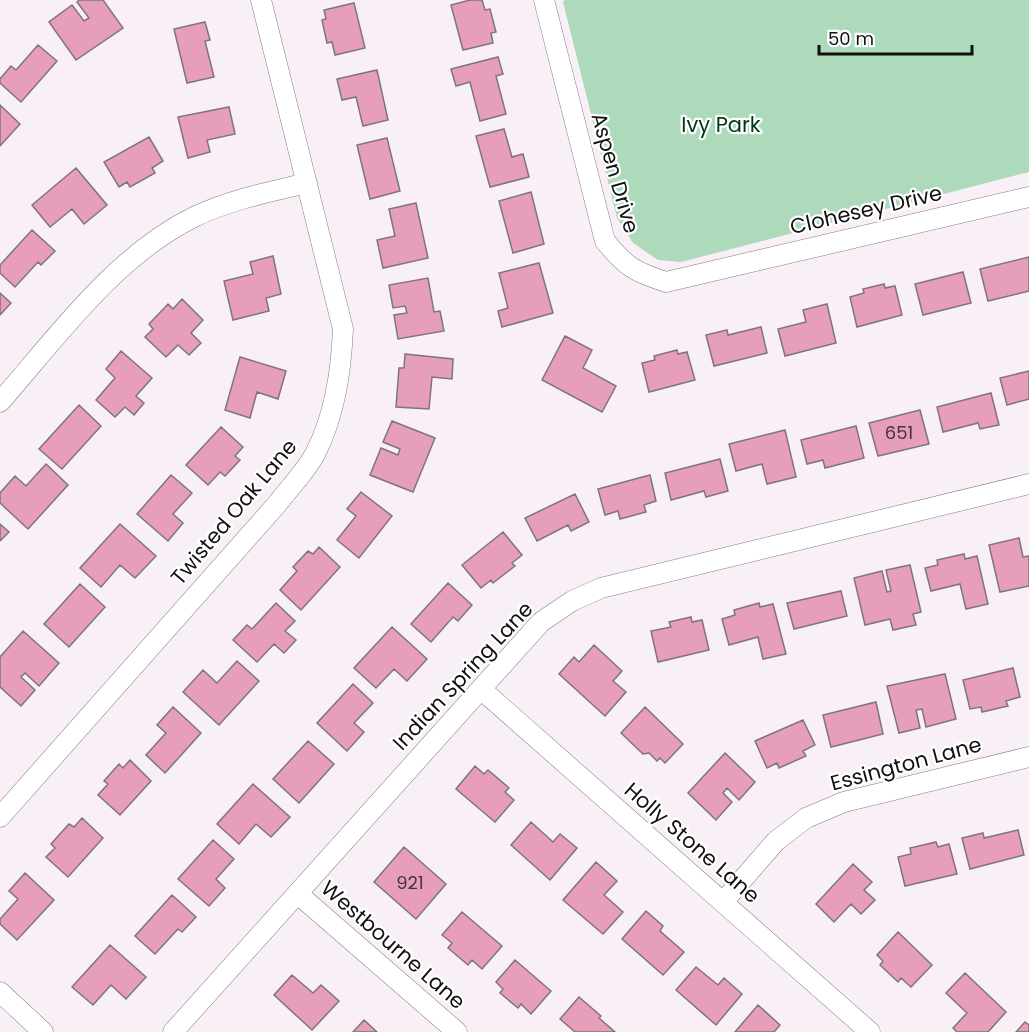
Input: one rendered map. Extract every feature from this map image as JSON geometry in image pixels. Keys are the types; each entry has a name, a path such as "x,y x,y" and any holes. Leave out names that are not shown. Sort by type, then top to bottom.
{"street":[{"name":"Twisted Oak Lane","path":"0,817 278,502 314,456 332,410 342,365 343,329 261,0"},
{"name":"Aspen Drive","path":"543,0 605,241 621,260 642,274 666,282 714,271"},
{"path":"0,402 91,299 130,259 160,237 194,218 240,199 307,183"},
{"name":"Clohesey Drive","path":"714,271 1029,197"},
{"name":"Indian Spring Lane","path":"173,1032 541,622 572,601 602,588 1029,484"},
{"name":"Holly Stone Lane","path":"482,690 870,1032"},
{"name":"Essington Lane","path":"723,902 776,841 806,818 844,802 1029,757"},
{"name":"Westbourne Lane","path":"298,894 457,1032"},
{"path":"0,992 43,1032"}],"green space":[{"name":"Ivy Park","path":"565,0 1029,0 1029,172 681,262 658,260 633,243 617,218 563,2"}],"building":[{"path":"79,0 103,0 123,28 76,60 49,22 72,5 84,21 89,18 77,2"},
{"path":"470,0 482,0 485,10 490,9 496,32 491,33 493,43 463,50 451,5"},
{"path":"354,3 365,48 335,55 332,42 327,43 322,20 326,19 324,10"},
{"path":"205,22 210,40 205,41 214,77 187,83 174,29"},
{"path":"38,45 57,61 21,102 0,83 0,79 11,66 16,70"},
{"path":"498,57 503,74 496,76 506,114 480,121 470,82 456,86 451,69"},
{"path":"377,70 388,120 363,126 356,97 342,100 337,79"},
{"path":"0,105 20,124 0,146"},
{"path":"229,107 235,134 207,140 210,152 188,158 178,117"},
{"path":"504,129 512,157 523,154 529,177 490,187 476,136"},
{"path":"149,137 163,161 152,168 155,173 130,187 127,182 119,187 104,162"},
{"path":"387,138 400,191 370,199 357,145"},
{"path":"76,168 107,205 84,224 72,209 50,227 32,205"},
{"path":"531,192 544,244 513,253 499,201"},
{"path":"416,203 428,258 383,268 377,240 395,236 389,209"},
{"path":"32,230 55,251 41,265 38,262 15,287 0,273 0,265"},
{"path":"273,256 281,294 266,298 269,311 233,320 224,281 253,274 250,262"},
{"path":"1029,257 1029,291 988,301 980,269"},
{"path":"539,263 553,313 502,327 498,311 508,308 499,273"},
{"path":"963,272 971,303 923,315 915,284"},
{"path":"428,278 434,312 440,311 444,331 398,339 394,315 407,313 405,306 393,308 389,285"},
{"path":"884,284 885,288 895,286 902,315 857,327 850,297 864,293 863,289"},
{"path":"0,293 11,303 0,315"},
{"path":"182,299 203,320 191,333 201,343 189,355 178,345 166,357 145,337 153,329 149,324 168,304 173,309"},
{"path":"827,304 836,343 785,356 778,329 806,322 803,310"},
{"path":"761,327 767,353 714,366 706,335 727,330 728,335"},
{"path":"565,336 592,350 583,368 616,386 602,412 542,380"},
{"path":"677,350 678,354 687,352 695,380 649,392 642,363 655,360 654,356"},
{"path":"121,351 152,378 136,396 144,403 134,415 125,407 115,417 96,400 115,378 106,369"},
{"path":"405,354 453,359 452,379 432,377 429,409 396,407 399,368 404,368"},
{"path":"240,357 286,371 278,399 257,392 250,418 225,410"},
{"path":"1029,371 1029,399 1007,405 1000,378"},
{"path":"991,393 999,425 980,429 978,423 943,432 937,407"},
{"path":"79,405 101,426 62,469 39,449"},
{"path":"920,410 929,444 878,456 869,423"},
{"path":"392,421 435,438 413,492 370,475 381,448 398,455 400,449 383,442"},
{"path":"856,426 864,458 825,468 823,460 807,464 801,440"},
{"path":"221,427 243,447 235,456 240,460 225,476 220,472 208,485 186,465"},
{"path":"785,430 796,477 767,484 762,464 736,471 729,444"},
{"path":"720,459 728,491 706,497 704,491 671,500 665,473"},
{"path":"46,464 68,485 28,529 0,503 0,493 15,476 26,486"},
{"path":"171,475 192,493 173,514 183,523 168,541 137,514"},
{"path":"650,475 656,501 644,505 646,512 620,519 618,511 605,515 598,489"},
{"path":"361,492 392,516 359,558 337,540 356,516 347,509"},
{"path":"575,494 589,522 571,531 568,525 537,541 525,518"},
{"path":"0,524 9,532 0,541"},
{"path":"120,524 156,556 135,578 120,565 101,587 80,568"},
{"path":"503,532 522,555 512,563 515,566 493,583 491,580 481,588 462,565"},
{"path":"1019,538 1023,557 1029,556 1029,586 1000,592 989,545"},
{"path":"319,547 340,567 301,610 280,590 297,571 293,567 308,551 313,554"},
{"path":"964,554 965,559 977,556 988,604 966,609 960,584 931,591 925,568 938,565 937,560"},
{"path":"910,565 921,612 913,614 916,625 893,630 890,619 865,625 854,578 882,571 887,592 891,591 886,570"},
{"path":"448,583 472,605 458,621 453,617 431,642 411,624"},
{"path":"80,584 105,607 69,647 44,624"},
{"path":"841,591 847,616 794,629 787,603"},
{"path":"276,603 295,621 285,631 296,640 284,653 274,644 257,662 233,640 247,625 252,629"},
{"path":"759,603 760,607 773,604 786,654 763,659 758,637 729,645 722,619 735,615 734,610"},
{"path":"691,617 692,622 702,620 709,650 658,662 651,631 671,627 669,622"},
{"path":"392,627 427,659 407,681 394,669 376,688 354,668"},
{"path":"23,631 59,663 39,686 25,673 21,677 35,690 21,706 0,687 0,657"},
{"path":"594,645 622,671 613,681 626,692 605,716 559,674 574,657 579,662"},
{"path":"237,661 259,681 219,725 183,692 203,670 217,683"},
{"path":"1013,668 1020,697 1006,701 1008,706 982,712 981,707 970,709 963,680"},
{"path":"945,674 956,719 926,727 922,709 916,710 920,728 899,733 887,686"},
{"path":"353,684 373,703 354,723 364,732 347,751 317,723"},
{"path":"876,702 883,734 831,747 823,715"},
{"path":"173,707 201,733 165,773 146,755 166,733 157,725"},
{"path":"645,707 683,744 665,763 660,758 657,761 649,753 643,754 621,733"},
{"path":"803,720 815,745 803,751 806,756 779,768 777,763 767,768 755,741"},
{"path":"308,741 334,764 299,803 273,779"},
{"path":"725,753 755,782 739,800 727,788 723,793 732,802 716,820 688,793"},
{"path":"130,760 151,781 120,815 98,795 108,784 104,781 119,764 123,768"},
{"path":"475,766 484,774 488,770 509,788 505,792 514,800 495,822 456,789"},
{"path":"253,784 290,817 271,837 256,824 239,844 217,824"},
{"path":"82,818 103,838 68,877 46,857 55,848 51,844 69,824 74,827"},
{"path":"531,822 553,842 560,834 577,848 550,880 511,845"},
{"path":"1018,830 1024,855 970,869 962,838 983,833 984,838"},
{"path":"213,840 234,859 216,879 225,888 209,906 178,879"},
{"path":"936,842 938,847 949,844 957,874 905,886 898,857 911,854 910,848"},
{"path":"404,847 446,884 416,919 374,882"},
{"path":"596,862 617,881 604,895 623,912 603,934 563,900"},
{"path":"853,864 872,882 864,890 875,900 861,914 851,904 834,922 816,904"},
{"path":"25,873 54,900 17,940 0,924 0,919 18,899 9,891"},
{"path":"172,895 196,917 182,932 178,929 155,954 135,936"},
{"path":"646,911 663,926 660,931 684,952 663,975 622,939"},
{"path":"462,912 502,946 482,969 472,960 468,965 448,948 452,943 442,935"},
{"path":"898,932 932,965 911,987 901,978 898,982 880,965 883,961 877,955"},
{"path":"110,945 146,977 126,999 111,985 93,1005 72,987"},
{"path":"515,960 551,991 531,1014 521,1004 518,1008 500,993 503,989 496,982"},
{"path":"696,967 718,985 724,978 742,994 716,1025 676,990"},
{"path":"965,973 1006,1012 988,1032 957,1032 953,1028 967,1013 946,993"},
{"path":"292,975 313,993 321,985 339,1001 312,1030 274,995"},
{"path":"579,997 615,1032 575,1032 560,1019"},
{"path":"758,1005 780,1025 774,1032 735,1032"},
{"path":"364,1020 377,1032 353,1032"},
{"path":"1025,1022 1029,1025 1029,1032 1016,1032"}]}
